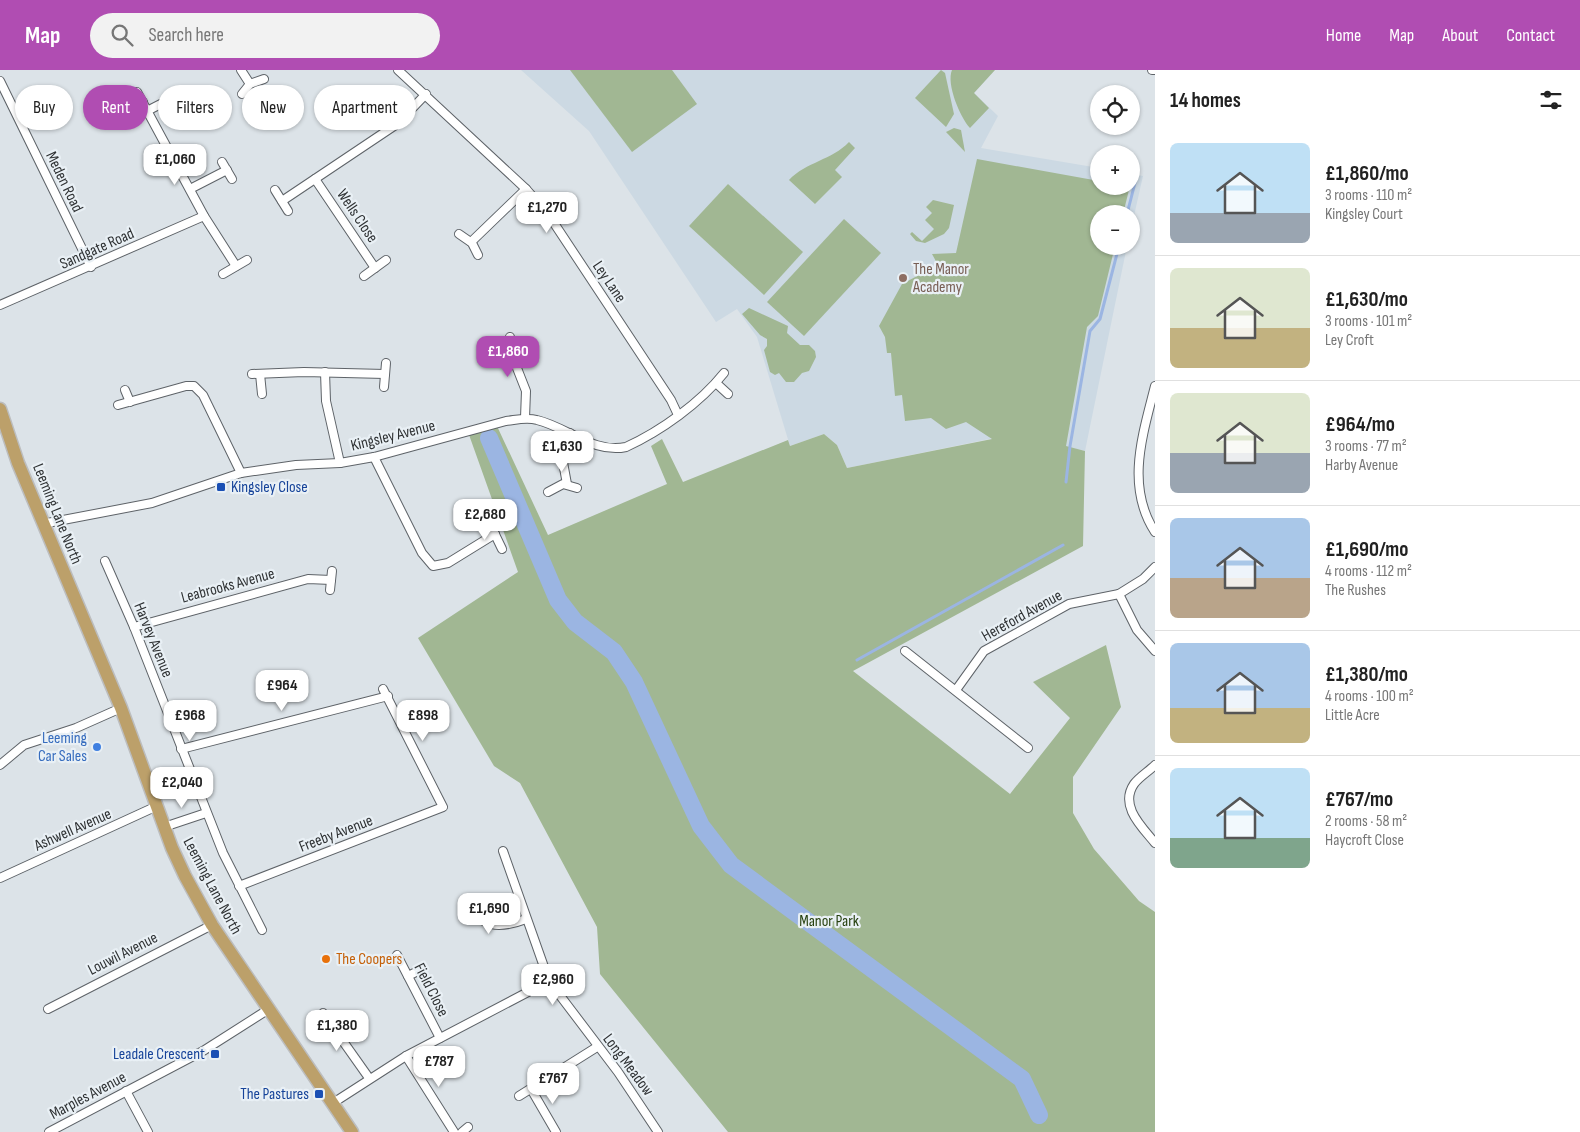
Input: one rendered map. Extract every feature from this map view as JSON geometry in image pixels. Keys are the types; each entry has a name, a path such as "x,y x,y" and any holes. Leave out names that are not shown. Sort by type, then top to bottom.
{"highway":[{"name":"Leeming Lane North","path":"0,409 18,463 42,524 121,708 164,826 185,876 212,925 352,1132"}],"street":[{"path":"241,70 250,84 264,79"},
{"name":"Ley Lane","path":"398,70 526,188 548,214 671,400 678,415"},
{"name":"Meden Road","path":"0,81 91,267"},
{"path":"282,201 397,124 426,94"},
{"path":"148,112 204,216 236,266"},
{"path":"222,162 232,179"},
{"path":"190,189 227,170"},
{"name":"Wells Close","path":"315,179 376,268"},
{"path":"471,242 526,188"},
{"path":"275,190 288,211"},
{"name":"Sandgate Road","path":"0,306 204,216"},
{"path":"459,234 471,242 478,255"},
{"path":"222,274 247,260"},
{"name":"Wells Close","path":"364,276 386,260"},
{"path":"510,337 515,363 526,391 525,418"},
{"path":"384,387 386,363"},
{"path":"262,394 256,374 325,372 385,374"},
{"path":"325,372 326,401 340,463"},
{"name":"Kingsley Avenue","path":"42,524 152,502 241,473 296,465 340,463 374,458 506,421 525,418 536,420 593,444 615,450 635,443 678,415 703,397 724,373"},
{"path":"716,383 728,394"},
{"path":"118,405 186,386 194,386 203,395 241,473"},
{"path":"1154,528 1137,480 1142,439 1155,386"},
{"path":"125,390 130,402"},
{"path":"568,484 562,457 570,433"},
{"path":"374,458 422,553 433,566 448,563 495,534"},
{"path":"548,492 568,484 577,488"},
{"path":"489,522 502,549"},
{"name":"Harvey Avenue","path":"105,561 134,627 206,813 239,886 262,930"},
{"path":"1155,567 1143,579 1119,594 1137,630 1155,651"},
{"path":"330,590 332,571"},
{"name":"Leabrooks Avenue","path":"134,627 308,580 331,580"},
{"name":"Hereford Avenue","path":"956,690 984,651 1069,604 1119,594"},
{"path":"905,651 1028,748"},
{"path":"181,749 388,696 383,688"},
{"name":"Freeby Avenue","path":"239,886 443,807 388,696"},
{"path":"0,765 24,745 76,728 121,708"},
{"path":"1155,765 1134,783 1128,797 1134,817 1155,843"},
{"name":"Ashwell Avenue","path":"0,878 157,806"},
{"path":"164,826 206,813"},
{"name":"Long Meadow","path":"503,851 549,981 618,1072 658,1132"},
{"path":"463,903 474,915 486,923 500,926 526,919"},
{"name":"Louwil Avenue","path":"48,1009 212,925"},
{"name":"Field Close","path":"397,956 440,1038"},
{"path":"408,976 422,969"},
{"path":"333,1103 369,1078 406,1056 549,981"},
{"name":"Marples Avenue","path":"48,1132 211,1047 269,1008"},
{"path":"323,1013 369,1078"},
{"path":"331,1024 341,1016"},
{"path":"519,1096 598,1048"},
{"path":"406,1056 454,1132"},
{"path":"531,1089 556,1132"},
{"path":"126,1091 148,1132"}],"shaded area":[{"name":"The Manor Academy","path":"521,70 995,70 974,93 998,116 981,148 1090,166 1090,195 1139,195 1136,205 1090,205 1090,255 1125,255 1085,451 1014,434 847,468 837,445 824,434 790,446 757,337 737,309 716,322 589,131"},
{"name":"The Manor Academy","path":"1140,176 1143,176 1140,189"}],"green space":[{"path":"570,70 672,70 697,104 632,152"},
{"path":"941,70 945,73 954,114 946,127 915,98"},
{"path":"952,70 995,70 974,93 989,108 970,128 962,116 952,92"},
{"path":"954,128 961,130 965,152 946,132"},
{"path":"849,142 855,148 835,170 842,177 815,204 789,180 803,169 835,153"},
{"name":"Manor Park","path":"977,159 1090,179 1090,195 1128,195 1125,205 1090,205 1090,255 1113,255 1098,316 1087,327 1066,446 1085,451 1083,546 853,671 1010,794 1070,718 1033,682 1106,645 1121,707 1073,777 1073,813 1094,849 1139,901 1155,912 1155,1132 728,1132 600,974 597,927 520,783 494,766 418,638 518,572 468,432 496,424 548,535 667,484 651,446 662,439 683,482 788,440 790,446 824,434 837,445 847,468 992,439 966,422 946,429 931,418 905,421 902,395 895,396 891,353 887,353 885,337 879,326 902,284 938,265 932,254 956,253"},
{"path":"728,184 803,252 764,295 689,226"},
{"path":"933,200 954,205 949,228 944,234 925,243 916,241 910,234 912,232 922,241 934,229 925,220 932,213 926,207"},
{"path":"844,219 881,253 804,336 767,302"},
{"path":"749,308 788,326 787,333 800,345 809,345 815,351 816,357 809,371 802,373 794,382 786,382 779,373 775,375 770,372 764,350 767,346 767,339 760,335 742,314"}],"waterway":[{"path":"1129,205 1132,195"},
{"path":"1066,482 1070,446 1090,331 1100,319 1117,255"},
{"path":"489,438 558,600 575,622 614,652 634,682 701,826 731,865 1022,1079 1039,1115"},
{"path":"857,660 1063,545"}],"place":[{"name":"The Manor Academy","path":"903,278"},
{"name":"Kingsley Close","path":"221,487"},
{"name":"Leeming Car Sales","path":"97,747"},
{"name":"The Coopers","path":"326,959"},
{"name":"Leadale Crescent","path":"215,1054"},
{"name":"The Pastures","path":"319,1094"}]}
